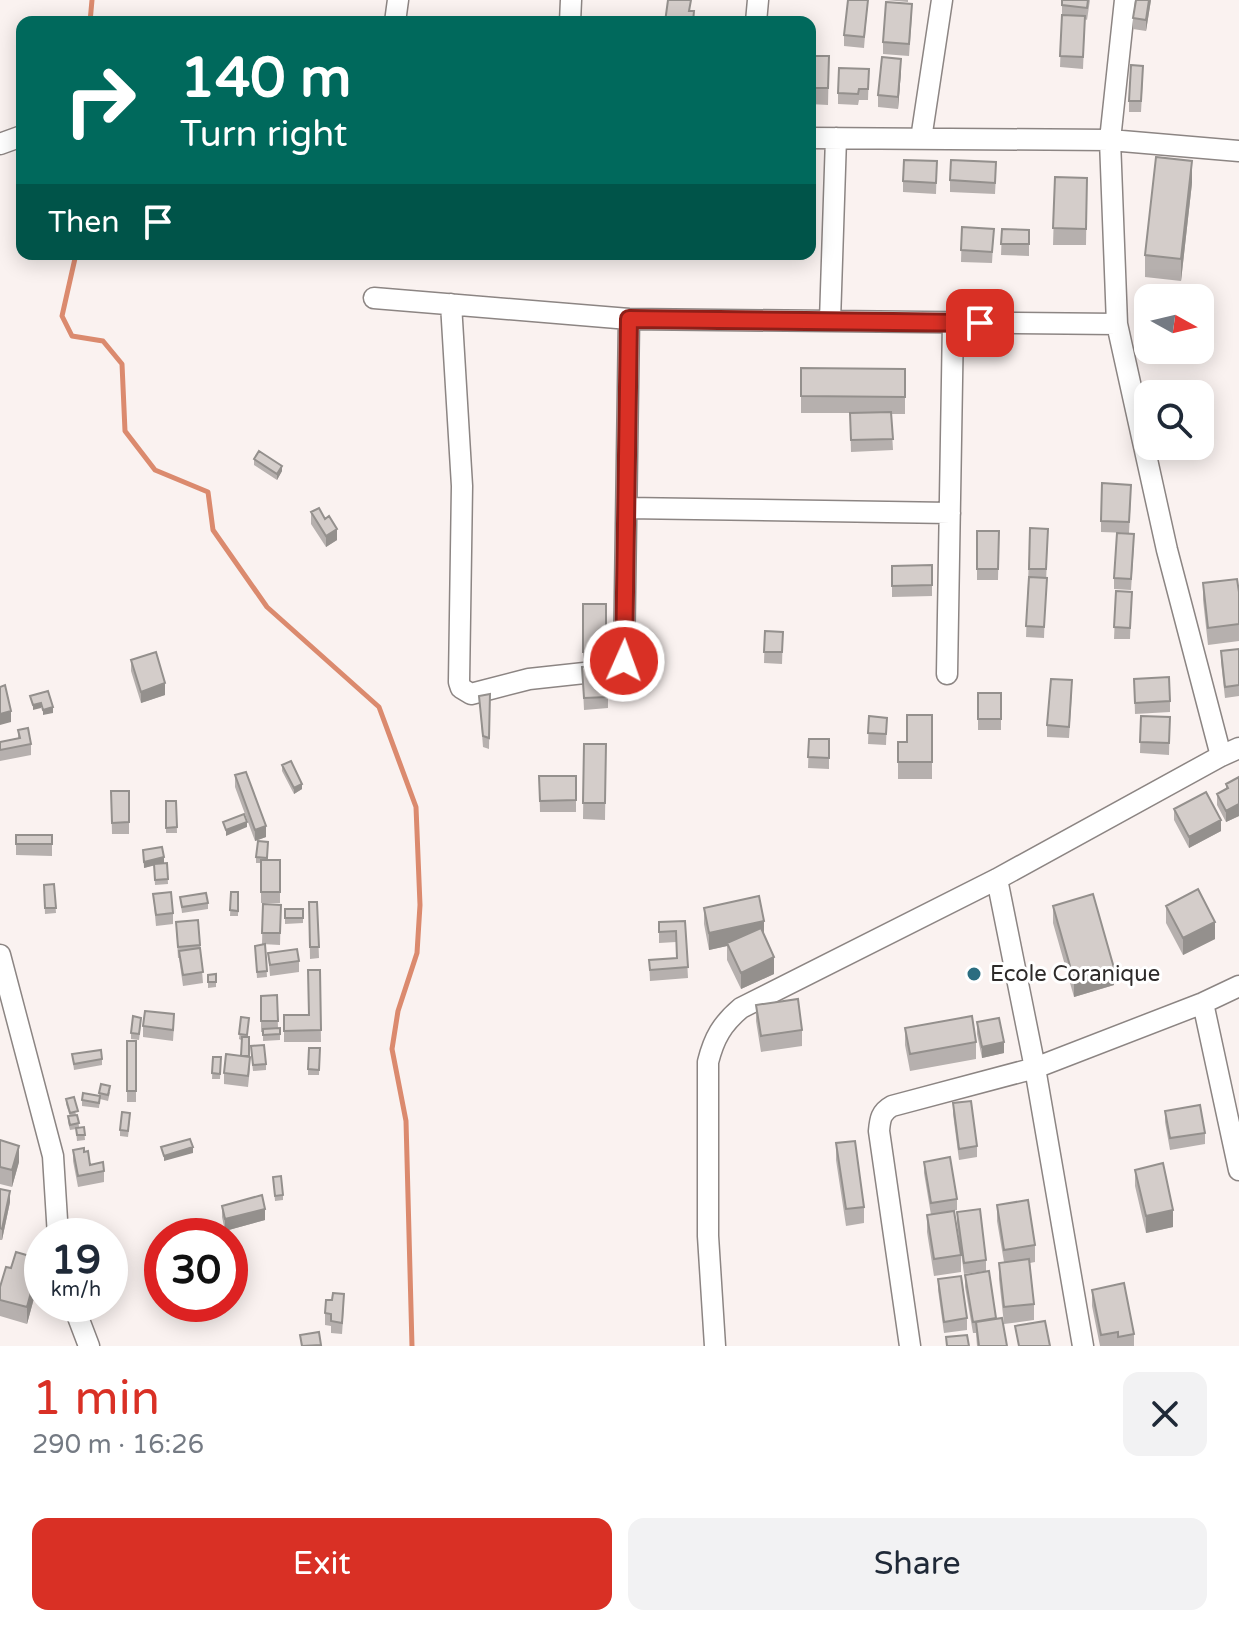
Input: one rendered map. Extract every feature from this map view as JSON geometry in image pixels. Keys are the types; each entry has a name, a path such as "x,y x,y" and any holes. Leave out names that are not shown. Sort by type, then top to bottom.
{"street":[{"path":"921,139 942,0"},
{"path":"715,1346 708,1236 708,1062 714,1041 726,1021 741,1008 997,879 1230,752 1167,550 1117,324 1110,140 1125,0"},
{"path":"816,138 1110,140 1239,151"},
{"path":"830,321 836,138"},
{"path":"374,298 629,319 1117,324"},
{"path":"451,304 462,486 459,682 464,692 471,694 529,679 621,667 625,652 629,319"},
{"path":"947,674 953,322"},
{"path":"627,508 950,513"},
{"path":"997,879 1035,1068 1083,1346"},
{"path":"0,955 53,1156 57,1218"},
{"path":"910,1346 879,1131 885,1110 1035,1068 1239,986"},
{"path":"1203,1003 1239,1170"},
{"path":"79,1322 87,1345"}],"building":[{"path":"668,0 691,0 689,11 694,11 694,16 666,16"},
{"path":"848,0 868,0 864,37 844,35"},
{"path":"1062,0 1088,0 1087,8 1062,5"},
{"path":"1136,0 1149,0 1146,20 1133,18"},
{"path":"886,2 912,4 909,44 883,42"},
{"path":"1062,15 1085,16 1083,57 1060,56"},
{"path":"816,56 829,56 828,88 816,88"},
{"path":"882,57 901,59 898,97 878,95"},
{"path":"1131,65 1143,66 1141,101 1129,101"},
{"path":"839,68 869,69 868,89 859,89 858,94 838,93"},
{"path":"1156,157 1192,161 1181,259 1145,255"},
{"path":"904,160 937,161 936,183 903,181"},
{"path":"951,160 996,162 995,183 950,180"},
{"path":"1055,177 1087,178 1086,229 1053,228"},
{"path":"962,227 994,229 992,252 961,250"},
{"path":"1002,229 1029,230 1029,244 1001,244"},
{"path":"801,368 905,369 905,397 801,396"},
{"path":"891,412 893,439 851,440 850,413"},
{"path":"259,451 282,466 277,474 254,459"},
{"path":"1102,483 1131,485 1129,522 1101,521"},
{"path":"319,508 325,519 329,516 337,529 326,536 311,512"},
{"path":"1030,528 1048,529 1046,569 1029,569"},
{"path":"977,531 999,531 998,569 977,569"},
{"path":"1117,533 1134,534 1131,579 1114,578"},
{"path":"932,565 932,585 892,586 892,566"},
{"path":"1029,577 1047,578 1044,627 1026,626"},
{"path":"1237,579 1239,624 1208,628 1203,583"},
{"path":"1116,591 1132,592 1130,628 1114,627"},
{"path":"583,604 606,604 606,652 583,652"},
{"path":"765,631 783,632 782,652 764,652"},
{"path":"1239,649 1239,685 1225,687 1221,651"},
{"path":"156,652 165,683 141,692 131,660"},
{"path":"606,666 608,697 584,698 582,667"},
{"path":"1169,677 1170,701 1135,703 1134,679"},
{"path":"1051,679 1072,680 1069,727 1047,725"},
{"path":"5,685 11,711 0,714 0,687"},
{"path":"48,691 53,707 43,710 41,703 33,705 30,696"},
{"path":"978,693 1001,693 1001,719 978,719"},
{"path":"490,694 489,738 483,736 479,696"},
{"path":"907,715 932,715 932,762 898,762 898,742 907,742"},
{"path":"869,716 887,718 886,734 868,733"},
{"path":"1141,716 1170,717 1169,743 1140,742"},
{"path":"28,728 31,744 0,750 0,742 20,738 18,730"},
{"path":"809,739 829,739 829,758 808,757"},
{"path":"584,744 606,744 605,803 583,803"},
{"path":"291,761 302,784 294,788 282,765"},
{"path":"246,772 266,826 255,830 235,775"},
{"path":"539,776 576,776 576,800 540,801"},
{"path":"1239,777 1239,804 1226,811 1217,794 1228,788 1226,784"},
{"path":"111,791 129,791 129,822 112,823"},
{"path":"1206,792 1221,820 1189,837 1174,809"},
{"path":"166,801 176,801 177,827 166,828"},
{"path":"244,814 247,822 226,830 223,822"},
{"path":"16,835 52,835 52,844 16,844"},
{"path":"258,841 268,842 267,858 256,857"},
{"path":"162,847 164,857 144,862 143,850"},
{"path":"261,860 280,860 280,892 261,892"},
{"path":"167,863 168,879 155,880 154,864"},
{"path":"54,884 56,908 45,908 44,885"},
{"path":"1198,889 1215,922 1183,938 1166,906"},
{"path":"171,892 173,913 156,915 153,894"},
{"path":"231,892 238,892 238,911 230,910"},
{"path":"206,893 208,903 182,907 180,897"},
{"path":"1093,894 1114,968 1074,980 1053,906"},
{"path":"759,896 764,921 709,933 704,908"},
{"path":"309,902 317,902 319,947 310,947"},
{"path":"263,904 281,905 280,933 262,933"},
{"path":"285,909 303,909 303,918 285,918"},
{"path":"198,920 200,945 178,947 176,922"},
{"path":"685,921 688,967 650,970 649,960 677,958 676,931 659,932 659,922"},
{"path":"761,928 774,957 741,973 727,943"},
{"path":"265,944 267,971 257,972 255,946"},
{"path":"200,948 203,972 183,975 179,951"},
{"path":"297,949 299,961 270,965 268,953"},
{"path":"308,970 320,970 321,1030 284,1031 284,1015 309,1015"},
{"path":"216,974 216,982 208,982 208,975"},
{"path":"277,995 278,1021 261,1021 261,996"},
{"path":"798,999 802,1030 761,1036 756,1005"},
{"path":"145,1011 174,1014 173,1030 143,1026"},
{"path":"133,1016 141,1018 139,1034 131,1033"},
{"path":"972,1016 976,1042 910,1054 905,1028"},
{"path":"241,1017 249,1018 247,1035 239,1034"},
{"path":"999,1018 1004,1042 982,1047 977,1022"},
{"path":"280,1028 280,1034 263,1035 263,1029"},
{"path":"242,1037 249,1037 249,1056 241,1056"},
{"path":"127,1041 136,1041 136,1091 127,1091"},
{"path":"264,1045 266,1064 253,1065 251,1046"},
{"path":"309,1048 320,1048 319,1070 308,1069"},
{"path":"101,1050 102,1059 74,1064 72,1054"},
{"path":"226,1054 250,1057 248,1076 224,1073"},
{"path":"213,1057 221,1057 220,1074 212,1073"},
{"path":"101,1084 110,1086 108,1095 99,1093"},
{"path":"83,1093 100,1096 99,1103 82,1100"},
{"path":"74,1097 78,1111 70,1113 66,1099"},
{"path":"971,1101 977,1146 959,1149 953,1103"},
{"path":"1200,1105 1205,1133 1170,1138 1165,1111"},
{"path":"122,1112 130,1113 128,1131 120,1130"},
{"path":"77,1115 79,1123 70,1125 68,1116"},
{"path":"84,1127 85,1135 77,1135 76,1128"},
{"path":"190,1139 193,1147 164,1156 161,1147"},
{"path":"0,1140 19,1146 12,1170 0,1167"},
{"path":"855,1141 864,1207 846,1209 836,1143"},
{"path":"84,1148 84,1152 88,1151 90,1165 103,1162 104,1171 78,1176 73,1150"},
{"path":"950,1157 957,1199 931,1203 924,1162"},
{"path":"1163,1163 1173,1210 1146,1216 1135,1170"},
{"path":"281,1176 283,1195 275,1196 273,1177"},
{"path":"0,1189 10,1191 2,1229 0,1228"},
{"path":"262,1195 265,1209 225,1218 222,1206"},
{"path":"1028,1200 1035,1245 1004,1250 997,1205"},
{"path":"980,1209 986,1260 964,1263 957,1212"},
{"path":"954,1211 961,1255 934,1259 927,1215"},
{"path":"16,1252 24,1254 24,1306 0,1300 6,1267 11,1268"},
{"path":"1029,1259 1034,1304 1004,1307 999,1263"},
{"path":"989,1271 996,1318 973,1322 965,1275"},
{"path":"961,1276 967,1318 944,1322 938,1279"},
{"path":"1124,1283 1134,1334 1118,1337 1118,1332 1101,1335 1092,1290"},
{"path":"333,1293 344,1294 342,1323 331,1321 331,1314 325,1313 326,1300 332,1300"},
{"path":"1002,1318 1007,1346 979,1346 976,1322"},
{"path":"1045,1321 1050,1346 1019,1346 1015,1326"},
{"path":"319,1332 321,1345 302,1346 300,1335"},
{"path":"967,1335 969,1346 947,1346 946,1337"}],"waterway":[{"path":"91,16 92,0"},
{"path":"75,260 62,316 72,336 103,341 122,364 125,431 155,470 208,492 213,530 267,607 379,707 416,807 420,905 417,953 398,1011 392,1049 406,1121 412,1346"}],"place":[{"name":"Ecole Coranique","path":"974,974"}],"route":[{"path":"624,661 629,319 980,323"}]}
